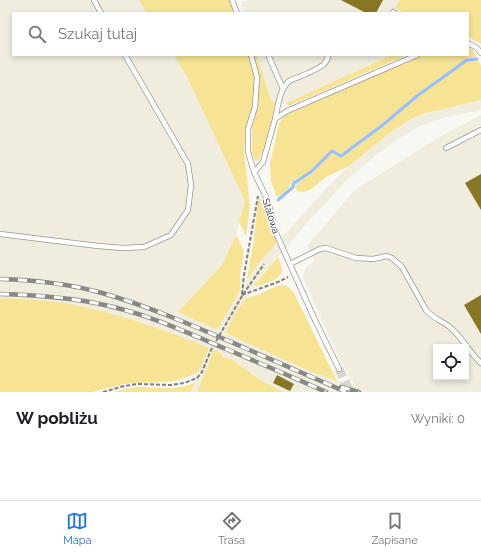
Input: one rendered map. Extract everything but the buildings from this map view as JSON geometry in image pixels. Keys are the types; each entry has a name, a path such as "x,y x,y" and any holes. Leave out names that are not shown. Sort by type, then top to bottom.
{"lane":[{"path":"94,0 100,12"},
{"path":"232,0 237,12"},
{"path":"469,44 477,48 481,53"},
{"path":"0,234 123,248 144,246 171,235 188,210 191,185 188,164 126,56"},
{"name":"Stalowa","path":"251,56 257,78 255,107 248,129 248,152 254,172 268,201 275,231 339,369"},
{"path":"269,56 283,89"},
{"path":"254,172 263,162 283,89 286,84 289,81 321,67 325,63 328,56"},
{"path":"275,119 287,111 415,56"},
{"path":"446,148 481,130"},
{"path":"290,264 320,249 326,248 356,258 374,259 387,256 392,258 402,267 430,315 452,329 481,363"}],"path":[{"path":"242,296 244,275 260,184"},
{"path":"103,392 138,384 172,385 198,378 211,350 242,296 264,264"},
{"path":"242,296 294,274"}],"shaded area":[{"path":"0,0 145,0 151,12 12,12 12,56 176,56 187,77 245,201 236,235 222,265 178,312 216,330 260,262 339,175 349,166 392,131 413,118 426,113 481,100 481,110 446,117 420,126 399,138 348,179 264,272 236,312 226,333 308,371 356,387 339,358 303,278 306,267 315,261 307,246 355,190 439,137 481,115 481,392 283,392 257,378 236,362 229,358 222,357 208,364 197,392 191,392 209,348 147,324 102,311 33,300 0,299"},
{"path":"139,0 229,0 234,12 146,12"},
{"path":"249,0 400,0 394,12 244,12 241,2"},
{"path":"400,0 481,0 481,44 469,38 469,12 403,12 395,8"},
{"path":"469,47 477,58 466,59 341,154 332,150 311,170 291,182 286,191 277,197 271,181 270,164 279,123 286,115 419,56 469,56"},
{"path":"175,56 248,56 255,78 253,107 246,129 244,151 250,206 246,236 239,222 245,201 187,77"},
{"path":"253,56 257,56 271,101 275,102 266,142 257,161 252,154 252,127 257,108 260,77"},
{"path":"257,56 390,56 283,104 271,101"},
{"path":"390,56 405,56 291,105 288,106 286,103"},
{"path":"478,60 481,66 481,100 426,113 413,118 392,131 349,166 326,177 307,191 297,191 295,186 313,172 332,152 342,157 386,124 418,97 467,61"},
{"path":"261,199 268,222 277,242 247,280 254,239 258,200"},
{"path":"236,235 244,251 240,277 240,291 217,330 178,312 222,265"},
{"path":"278,257 282,270 279,276 272,281 257,287 254,285"},
{"path":"282,285 289,288 294,293 337,381 309,371 225,333 236,312 246,298"},
{"path":"0,299 48,301 95,309 142,323 209,348 199,371 195,374 175,381 124,384 92,392 0,392"},
{"path":"214,350 222,354 222,357 231,359 257,378 283,392 197,392"},
{"path":"195,382 191,392 114,392 136,387 174,388 189,385"}],"waterway":[{"path":"278,200 293,187 294,182 312,171 332,151 341,156 384,124 417,96 467,60 477,59"}],"tunnel":[{"path":"339,369 350,392"}],"railway":[{"path":"0,279 38,281 64,285 119,298 188,324 346,392"},
{"path":"0,294 63,298 100,304 133,312 180,329 326,392"},
{"path":"341,387 359,392"}]}
